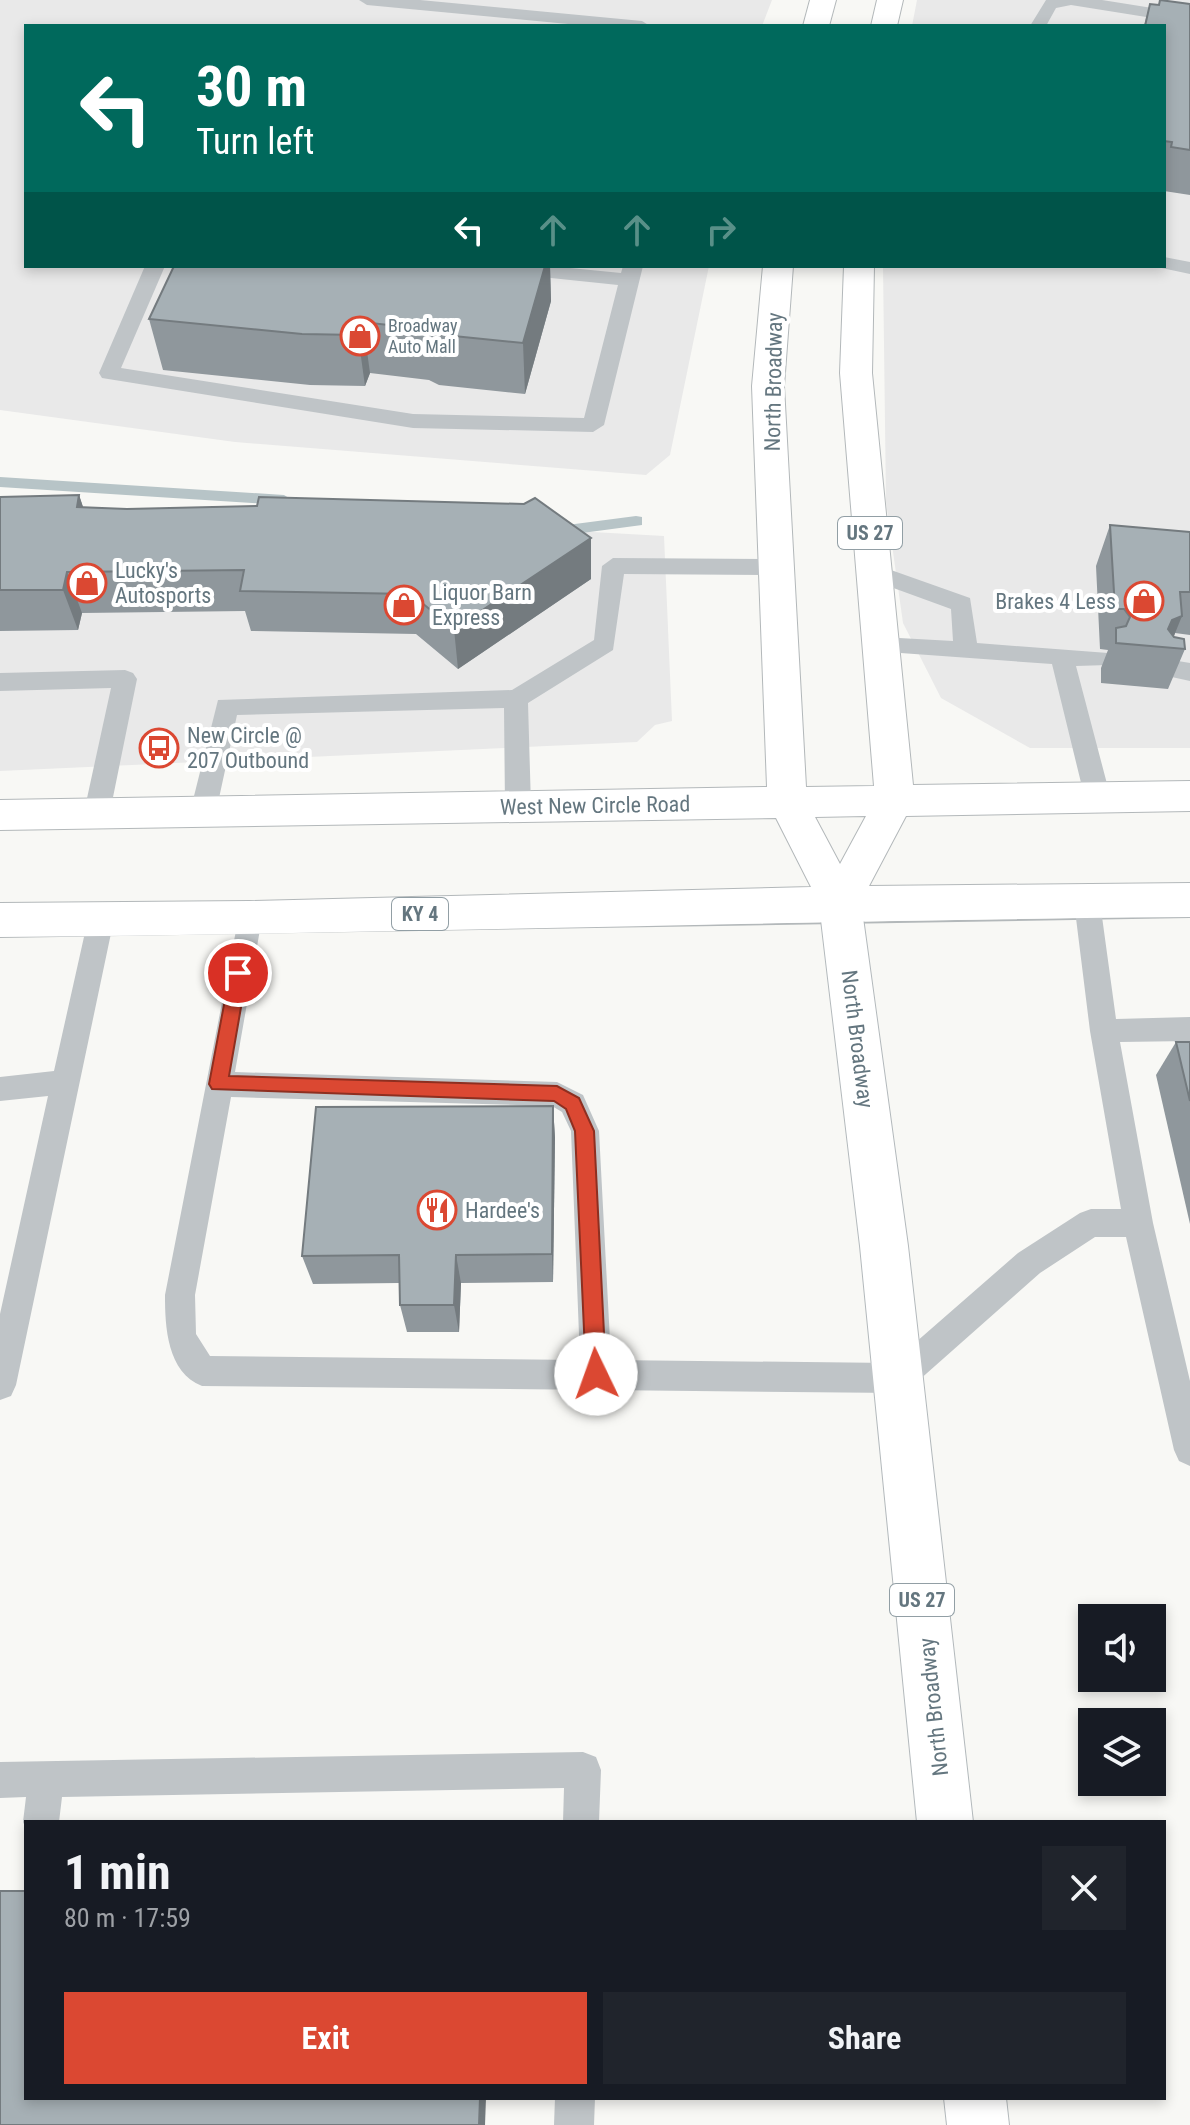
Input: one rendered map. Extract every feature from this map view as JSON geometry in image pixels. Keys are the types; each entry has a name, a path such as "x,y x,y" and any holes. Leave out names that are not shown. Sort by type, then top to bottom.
{"main road":[{"path":"817,24 823,0"},
{"path":"884,24 890,0"},
{"name":"North Broadway","path":"778,268 768,386 787,801 840,903 898,1378 945,1820"},
{"name":"US 27","path":"859,268 856,373 895,799"},
{"name":"West New Circle Road","path":"0,815 1190,796"},
{"path":"840,903 895,799"},
{"name":"KY 4","path":"0,920 249,918 840,903 1190,900"},
{"path":"975,2100 978,2125"}],"lane":[{"path":"367,0 621,24"},
{"path":"1039,24 1050,4 1071,0 1190,19"},
{"path":"1166,263 1190,268"},
{"path":"154,268 109,373 413,421 593,425 632,273 533,268"},
{"path":"203,812 227,706 516,699 605,644 613,566 777,567"},
{"path":"874,572 962,604 966,650"},
{"path":"881,645 1100,659"},
{"path":"1062,656 1098,799"},
{"path":"0,682 125,679 97,812"},
{"path":"516,699 518,806"},
{"path":"1087,902 1104,1031 1138,1223 1190,1450"},
{"path":"249,918 180,1295 181,1338 202,1371 898,1378 1029,1263 1091,1223 1138,1223"},
{"path":"0,1385 101,919"},
{"path":"1104,1031 1190,1029"},
{"path":"0,1089 65,1082"},
{"path":"218,1084 557,1094 573,1104 585,1131 596,1374"},
{"path":"0,1780 583,1770 581,1820"},
{"path":"41,1820 46,1780"},
{"path":"574,2125 575,2100"}],"shaded area":[{"path":"0,0 772,0 763,24 24,24 24,268 709,268 670,455 646,475 235,442 0,410"},
{"path":"917,0 1190,0 1190,748 1030,748 941,698 903,623 886,502 883,268 1166,268 1166,24 912,24"},
{"path":"0,510 195,510 664,536 672,721 655,725 637,742 0,771"}],"building":[{"path":"1160,0 1190,4 1190,150 1171,147 1172,142 1166,141 1166,24 1145,24 1150,4 1159,5"},
{"path":"173,268 544,268 523,343 434,334 423,329 363,322 358,335 302,334 149,319"},
{"path":"79,495 77,507 127,509 257,506 259,497 524,504 535,498 591,538 454,629 411,594 240,591 244,570 67,572 63,590 0,590 0,497"},
{"path":"1110,525 1190,532 1190,592 1180,592 1182,616 1172,620 1168,629 1174,637 1184,639 1185,649 1116,643 1116,628 1126,626 1130,617 1124,609 1115,609"},
{"path":"1176,1042 1190,1042 1190,1101"},
{"name":"Hardee's","path":"553,1106 552,1254 456,1255 454,1305 400,1305 399,1255 302,1256 316,1107"},
{"path":"0,1891 24,1891 24,2100 480,2100 479,2125 0,2125"}],"waterway":[{"path":"0,482 284,500"},
{"path":"552,532 636,521"}],"place":[{"name":"Broadway Auto Mall","path":"360,336"},
{"name":"Lucky's Autosports","path":"87,583"},
{"name":"Brakes 4 Less","path":"1144,601"},
{"name":"Liquor Barn Express","path":"404,605"},
{"name":"New Circle @ 207 Outbound","path":"159,748"},
{"name":"Hardee's","path":"437,1210"}],"route":[{"path":"238,973 218,1084 557,1094 573,1104 585,1131 596,1374"}]}
